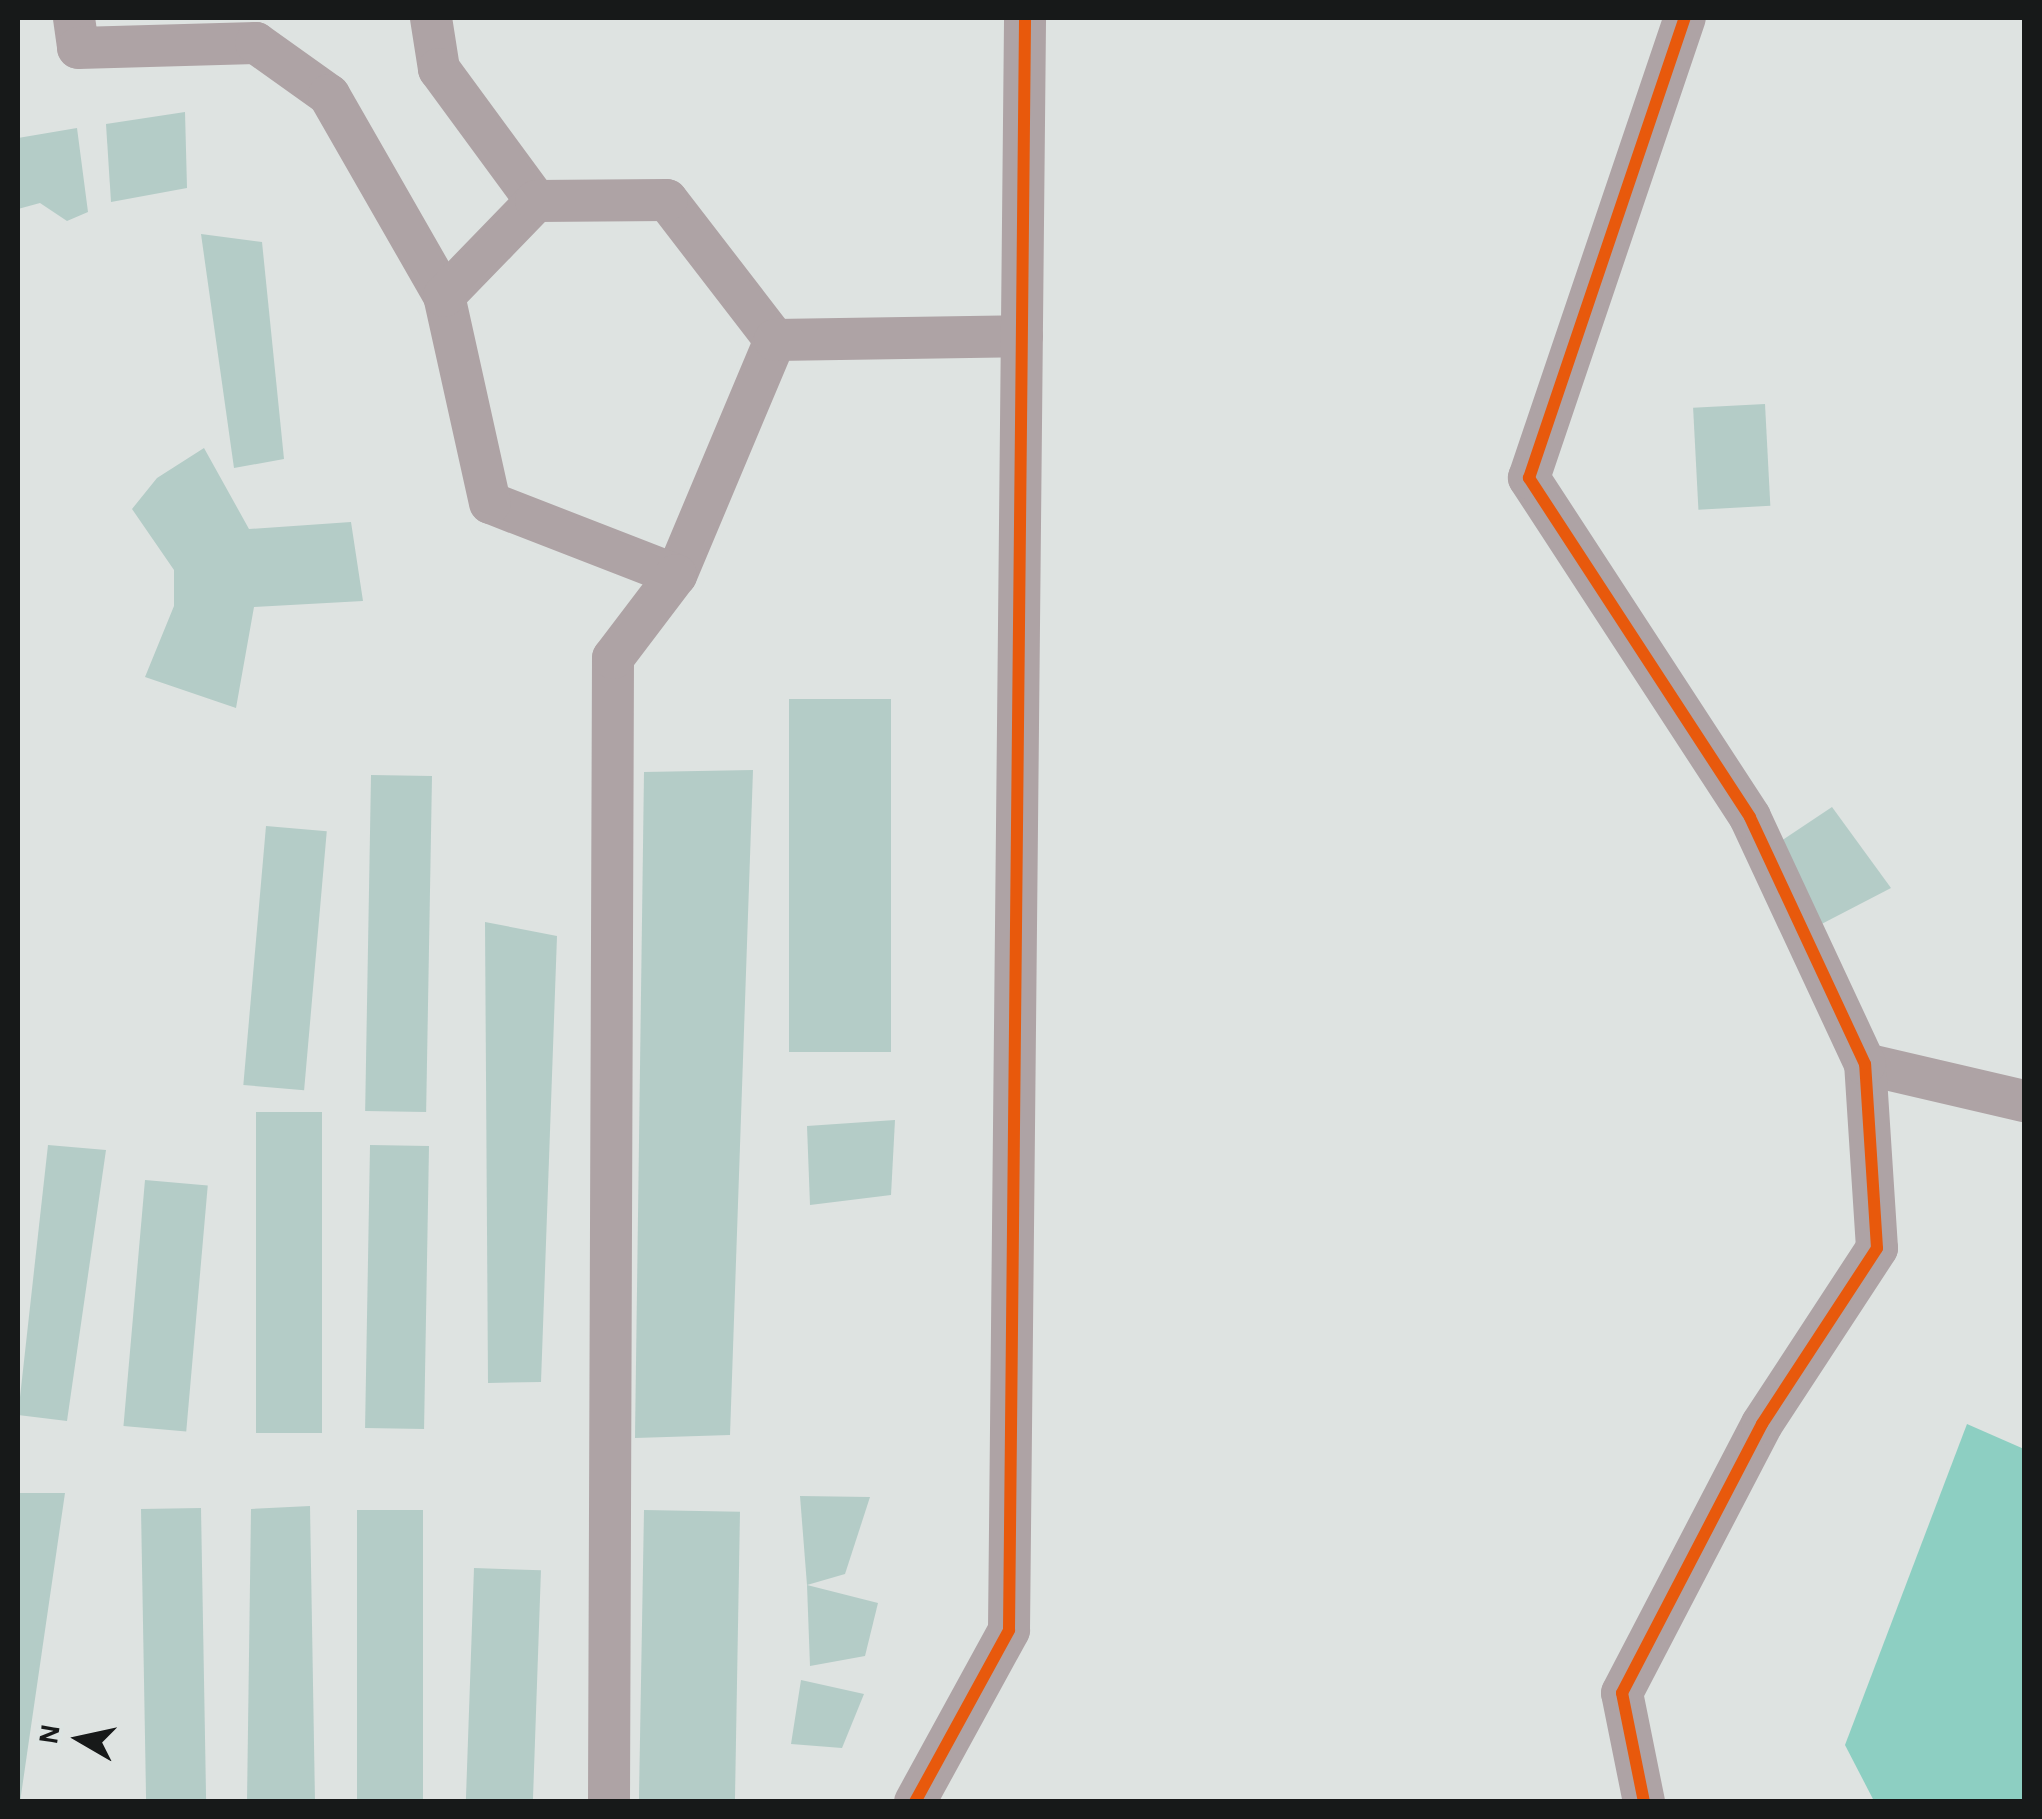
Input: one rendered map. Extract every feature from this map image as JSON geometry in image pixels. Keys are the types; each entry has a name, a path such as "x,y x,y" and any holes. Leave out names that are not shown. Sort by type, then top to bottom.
{"street":[{"path":"74,18 78,48 256,42 329,95 444,296 490,503 676,576"},
{"path":"431,18 439,69 536,201"},
{"path":"914,1802 1009,1630 1025,18"},
{"path":"1644,1802 1622,1693 1762,1424 1877,1248 1865,1064 1750,817 1528,478 1684,18"},
{"path":"444,296 536,201 667,200 775,340"},
{"path":"775,340 1022,336"},
{"path":"608,1802 613,658 676,576 775,340"},
{"path":"1865,1064 2024,1101"}],"green space":[{"path":"1967,1424 2024,1449 2024,1801 1874,1801 1845,1745"}],"building":[{"path":"185,112 187,188 111,202 106,124"},
{"path":"77,128 88,212 67,221 40,203 18,209 18,138"},
{"path":"201,234 262,242 284,459 234,468"},
{"path":"1765,404 1770,506 1698,510 1693,408"},
{"path":"204,448 249,529 351,522 363,601 254,607 236,708 145,677 174,606 174,570 132,509 157,478"},
{"path":"789,699 891,699 891,1052 789,1052"},
{"path":"753,770 730,1435 635,1438 644,772"},
{"path":"371,775 432,776 426,1112 365,1111"},
{"path":"1832,807 1891,888 1810,930 1778,843"},
{"path":"266,826 327,831 304,1090 243,1085"},
{"path":"485,922 557,936 541,1382 488,1383"},
{"path":"256,1112 322,1112 322,1433 256,1433"},
{"path":"895,1120 891,1195 810,1205 807,1126"},
{"path":"48,1145 106,1150 67,1421 18,1415"},
{"path":"370,1145 429,1146 424,1429 365,1428"},
{"path":"145,1180 208,1185 186,1432 123,1426"},
{"path":"18,1493 65,1493 20,1802 18,1802"},
{"path":"800,1496 870,1497 845,1574 807,1585"},
{"path":"310,1506 315,1802 247,1802 251,1509"},
{"path":"201,1508 206,1802 146,1802 141,1509"},
{"path":"357,1510 423,1510 423,1802 357,1802"},
{"path":"644,1510 740,1512 735,1802 639,1802"},
{"path":"474,1568 541,1570 533,1802 466,1802"},
{"path":"807,1585 878,1603 865,1656 810,1666"},
{"path":"801,1680 864,1694 842,1748 791,1744"}],"cycle path":[{"path":"915,1802 1009,1630 1025,18"},
{"path":"1644,1802 1622,1693 1762,1424 1877,1248 1865,1064 1750,817 1529,478 1685,18"}]}
